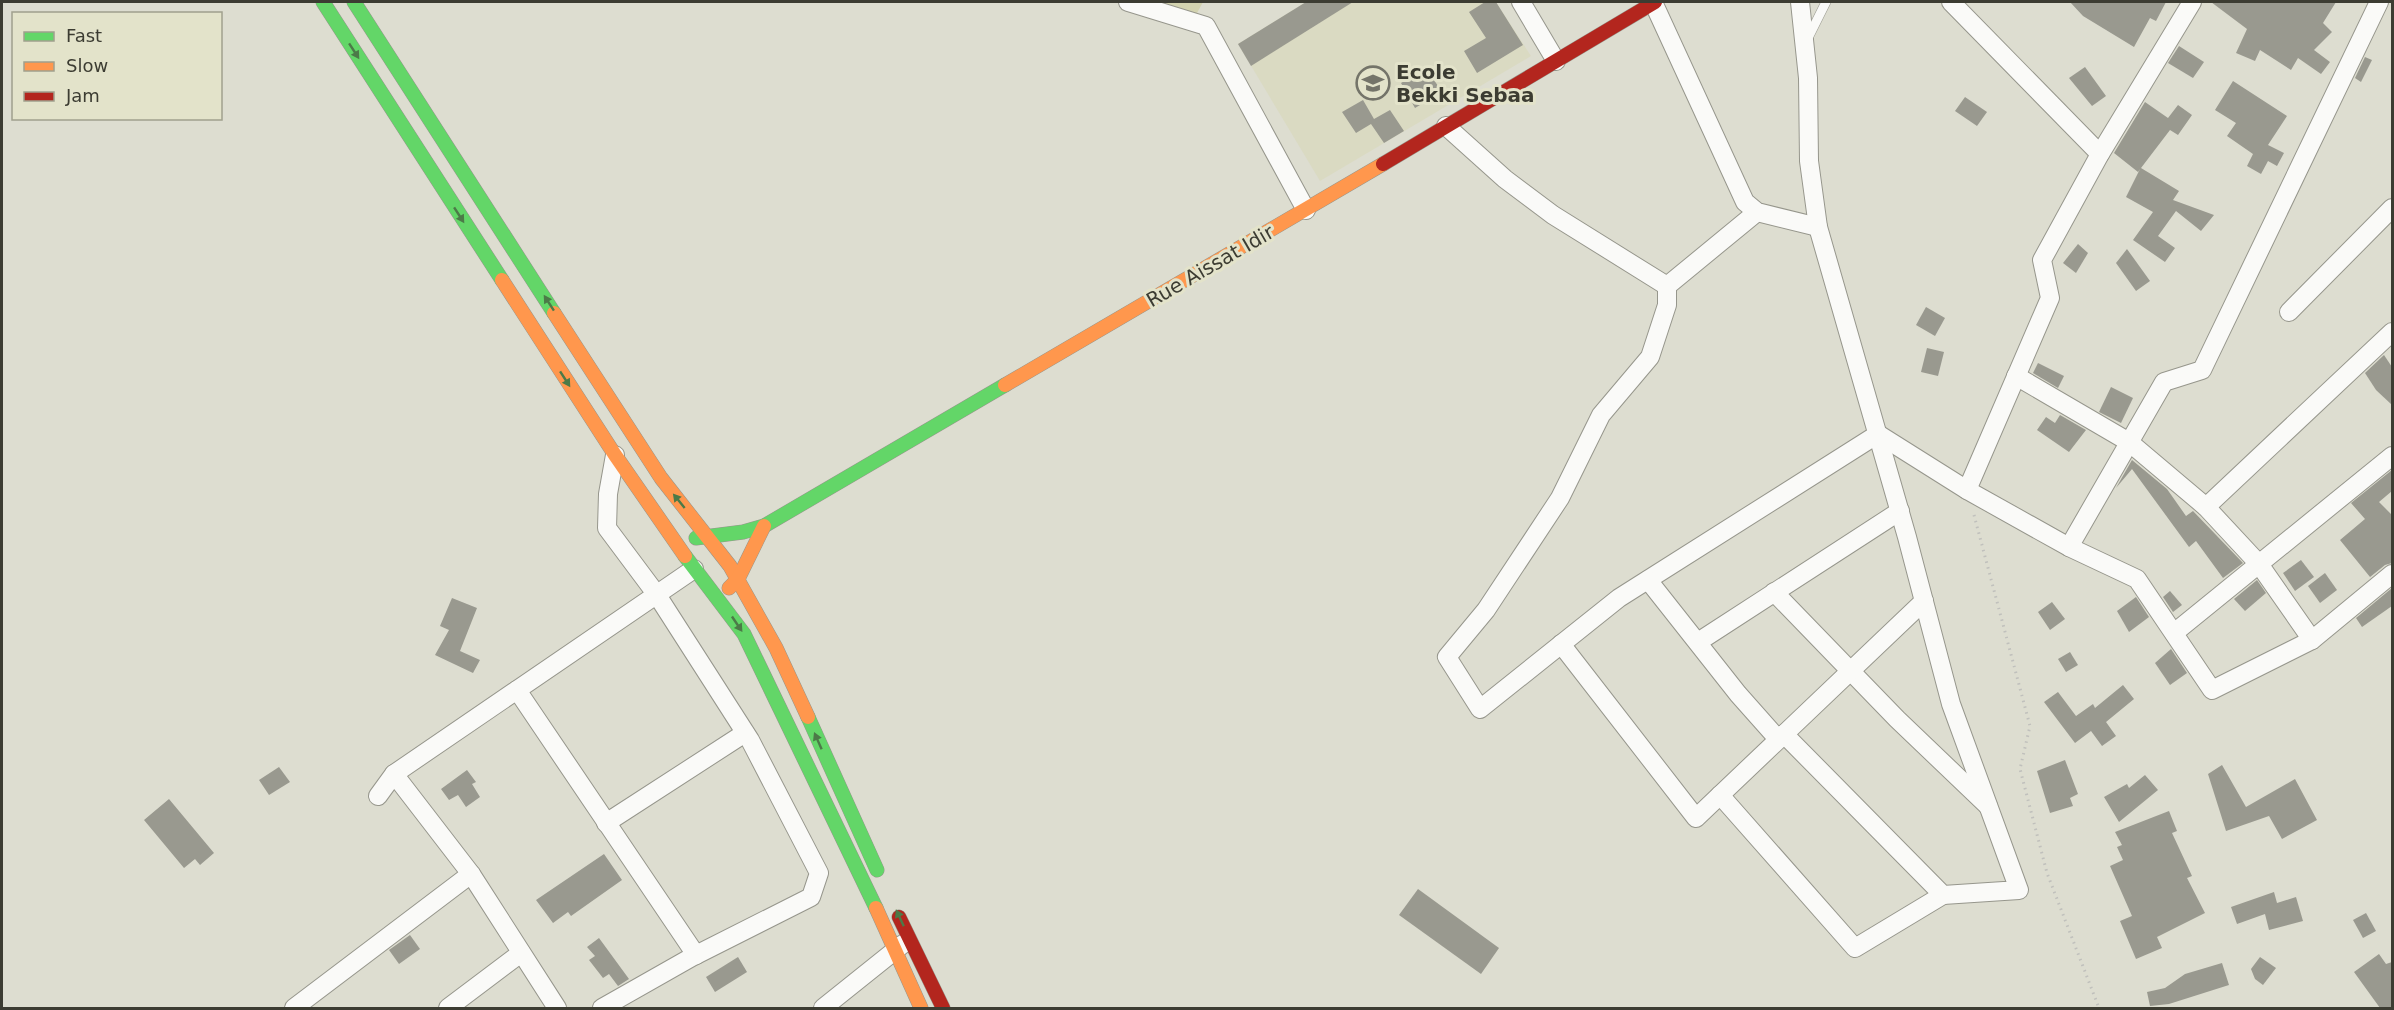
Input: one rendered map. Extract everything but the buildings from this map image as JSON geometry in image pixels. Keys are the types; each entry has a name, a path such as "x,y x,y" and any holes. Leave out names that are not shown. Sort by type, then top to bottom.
{"main road":[{"path":"323,2 615,455 693,569 736,621 752,648 903,944 943,1008"},
{"path":"354,2 662,478 738,579 776,648 885,886"},
{"name":"Rue Aissat Idir","path":"707,535 728,535 764,526 1306,210 1653,2"},
{"path":"713,593 725,590 738,579 764,526"},
{"path":"683,554 690,542 707,535"},
{"path":"895,907 921,1008"}],"street":[{"path":"1128,2 1206,26 1306,210"},
{"path":"1521,2 1556,61"},
{"path":"1653,2 1745,202 1757,212 1818,227"},
{"path":"1720,795 1855,948 1943,895 2019,890 1951,704 1900,511 1818,227 1809,161 1805,44 1800,2"},
{"path":"1954,2 2100,154"},
{"path":"1967,490 2049,298 2042,260 2100,154 2192,2"},
{"path":"2069,547 2164,382 2202,369 2379,2"},
{"path":"1446,126 1505,179 1553,215 1667,286"},
{"path":"2289,312 2392,208"},
{"path":"1667,286 1757,212"},
{"path":"1667,286 1667,305 1650,357 1601,415 1560,498 1486,610 1447,657 1480,709 1619,598 1878,434"},
{"path":"2206,507 2392,332"},
{"path":"2016,376 2129,442 2206,507 2259,564 2312,640"},
{"path":"1878,434 1967,490 2069,547 2138,579 2212,690 2312,640 2392,574"},
{"path":"602,1008 696,955 811,897 819,873 745,733 657,595 607,528 608,494 615,455"},
{"path":"2174,633 2392,456"},
{"path":"1698,642 1900,511"},
{"path":"378,796 394,774 693,569"},
{"path":"1648,580 1698,642 1781,737 1943,895"},
{"path":"1774,592 1991,810"},
{"path":"1561,644 1696,818 1924,601"},
{"path":"517,690 696,955"},
{"path":"606,823 745,733"},
{"path":"394,774 471,874 557,1008"},
{"path":"294,1008 471,874"},
{"path":"823,1008 903,944"},
{"path":"448,1008 521,953"}],"lane":[{"path":"1805,44 1826,2"}],"path":[{"path":"1967,490 2030,726 2020,769 2047,873 2099,1008"}],"shaded area":[{"path":"1145,2 1203,2 1197,13 1185,15"},
{"name":"Ecole Bekki Sebaa","path":"1306,2 1496,2 1531,56 1320,181 1238,44"}],"traffic: fast":[{"path":"323,2 502,280"},
{"path":"354,2 554,313"},
{"path":"696,538 743,532 764,526 1005,385"},
{"path":"685,556 744,634 876,908"},
{"path":"808,717 877,870"}],"traffic: slow":[{"path":"1005,385 1383,164"},
{"path":"502,280 615,455 685,556"},
{"path":"554,313 661,478 730,566 776,648 808,717"},
{"path":"729,588 738,579 764,526"},
{"path":"876,908 921,1008"}],"traffic: jam":[{"path":"1383,164 1655,2"},
{"path":"899,917 943,1008"}],"place":[{"name":"Ecole Bekki Sebaa","path":"1373,83"}]}
